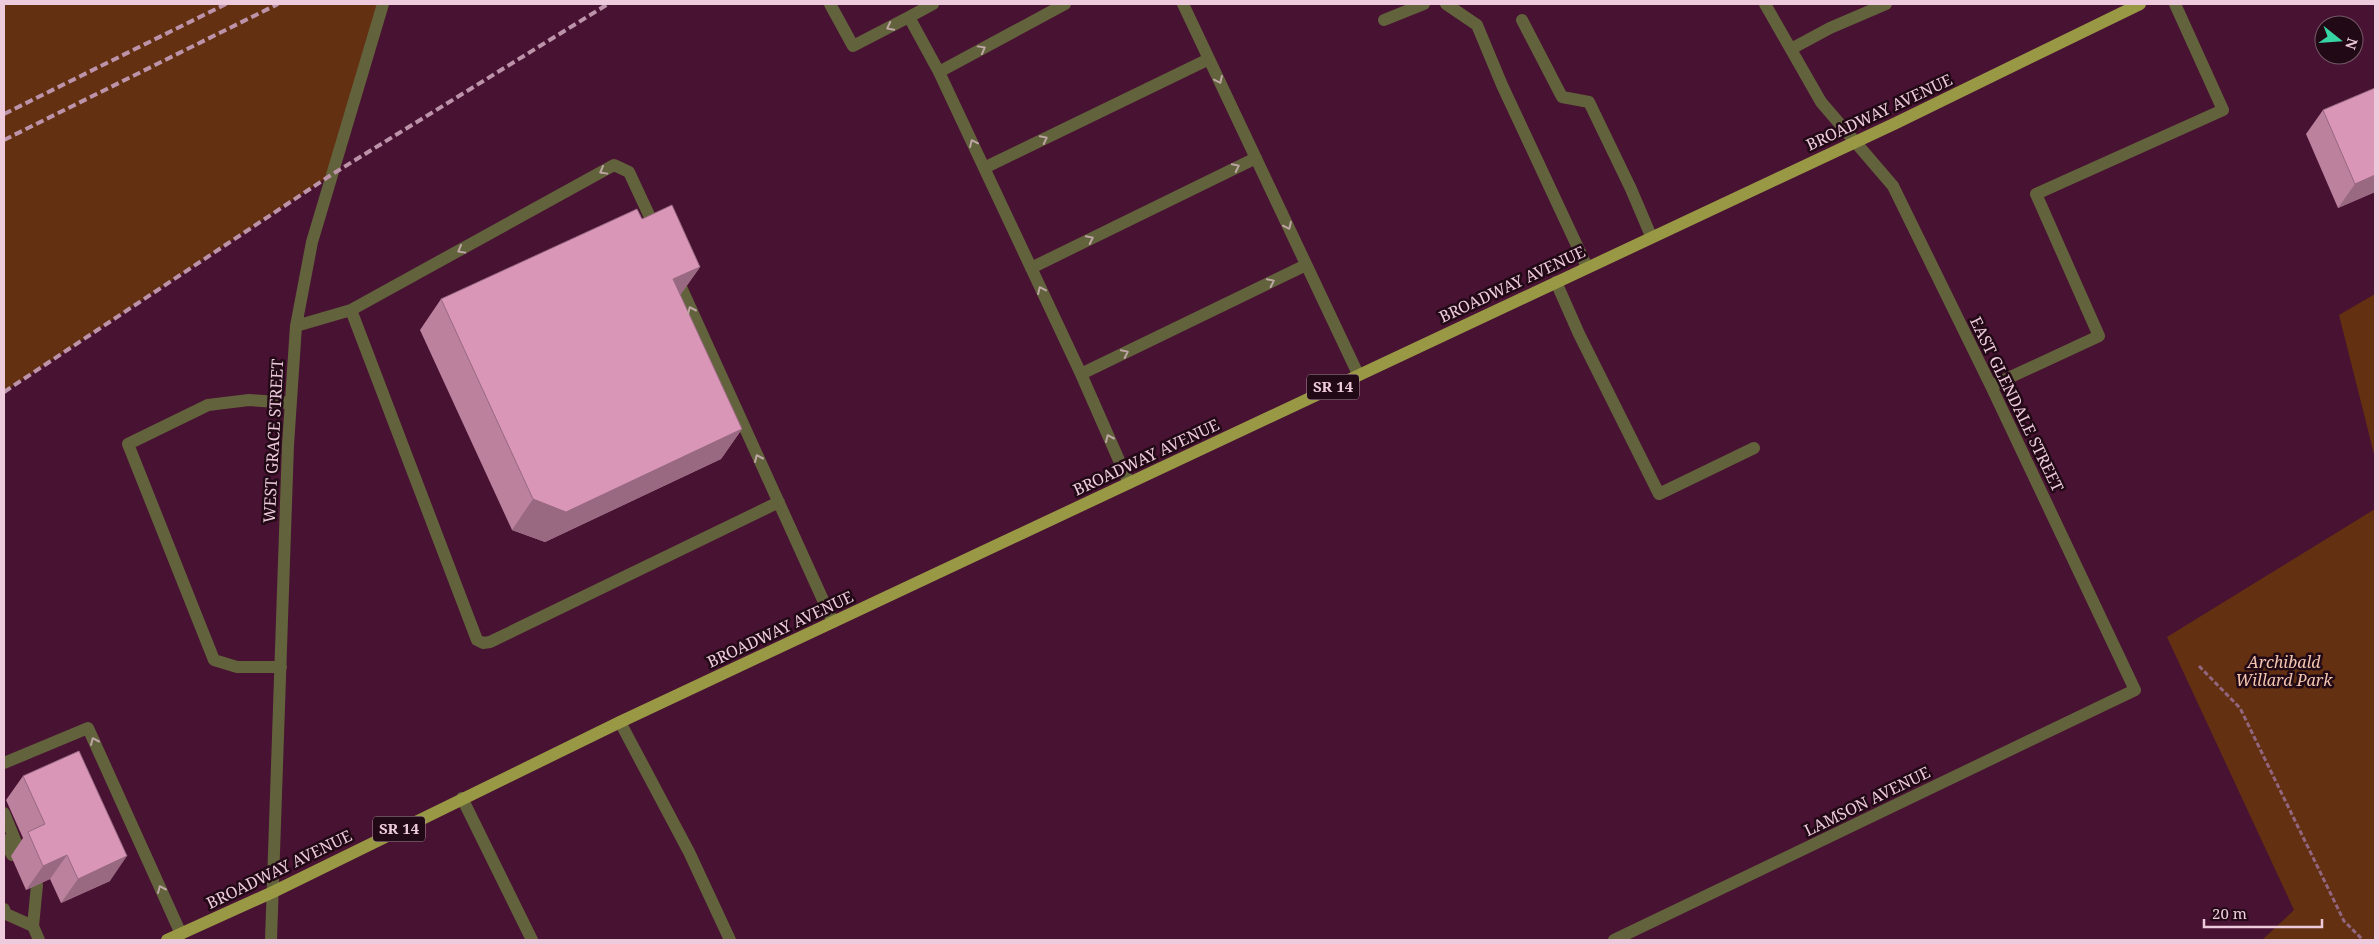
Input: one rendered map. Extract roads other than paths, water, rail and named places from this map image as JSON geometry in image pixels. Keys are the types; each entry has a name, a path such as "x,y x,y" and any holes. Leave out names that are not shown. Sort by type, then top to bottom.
{"main road":[{"name":"BROADWAY AVENUE","path":"167,940 273,892 620,722 1855,141 2140,4"}],"street":[{"name":"WEST GRACE STREET","path":"270,940 290,403 296,326 312,242 383,4"},
{"path":"830,4 853,46 933,4"},
{"path":"939,72 1065,4"},
{"path":"1183,4 1358,374"},
{"path":"1384,20 1424,4"},
{"path":"1446,4 1477,25 1502,85 1587,267"},
{"name":"EAST GLENDALE STREET","path":"1765,4 1821,102 1893,186 1991,386 2135,690"},
{"path":"1791,49 1830,28 1886,4"},
{"path":"1991,386 2099,336 2036,194 2223,110 2175,4"},
{"path":"909,17 939,72 1081,374 1129,482"},
{"path":"1522,20 1562,96 1589,102 1651,236"},
{"path":"984,168 1209,59"},
{"path":"1030,268 1256,158"},
{"path":"296,326 351,310 614,165 629,172 662,243"},
{"path":"670,261 833,622"},
{"path":"1081,374 1306,265"},
{"path":"1556,282 1579,334 1659,494 1754,448"},
{"path":"351,310 477,640 483,643 490,642 779,502"},
{"path":"280,667 237,667 214,660 128,444 208,405 249,400 290,403"},
{"name":"LAMSON AVENUE","path":"1614,940 2135,690"},
{"path":"620,722 689,852 730,940"},
{"path":"4,763 88,728 180,934"},
{"path":"462,798 532,940"},
{"path":"4,813 16,853 4,840"},
{"path":"33,887 33,926 39,940"},
{"path":"4,909 6,914 33,926"}],"railway":[{"path":"4,114 226,4"},
{"path":"4,140 278,4"},
{"path":"4,392 331,175 608,4"}],"park label":[{"name":"Archibald Willard Park","path":"2284,671"}]}
